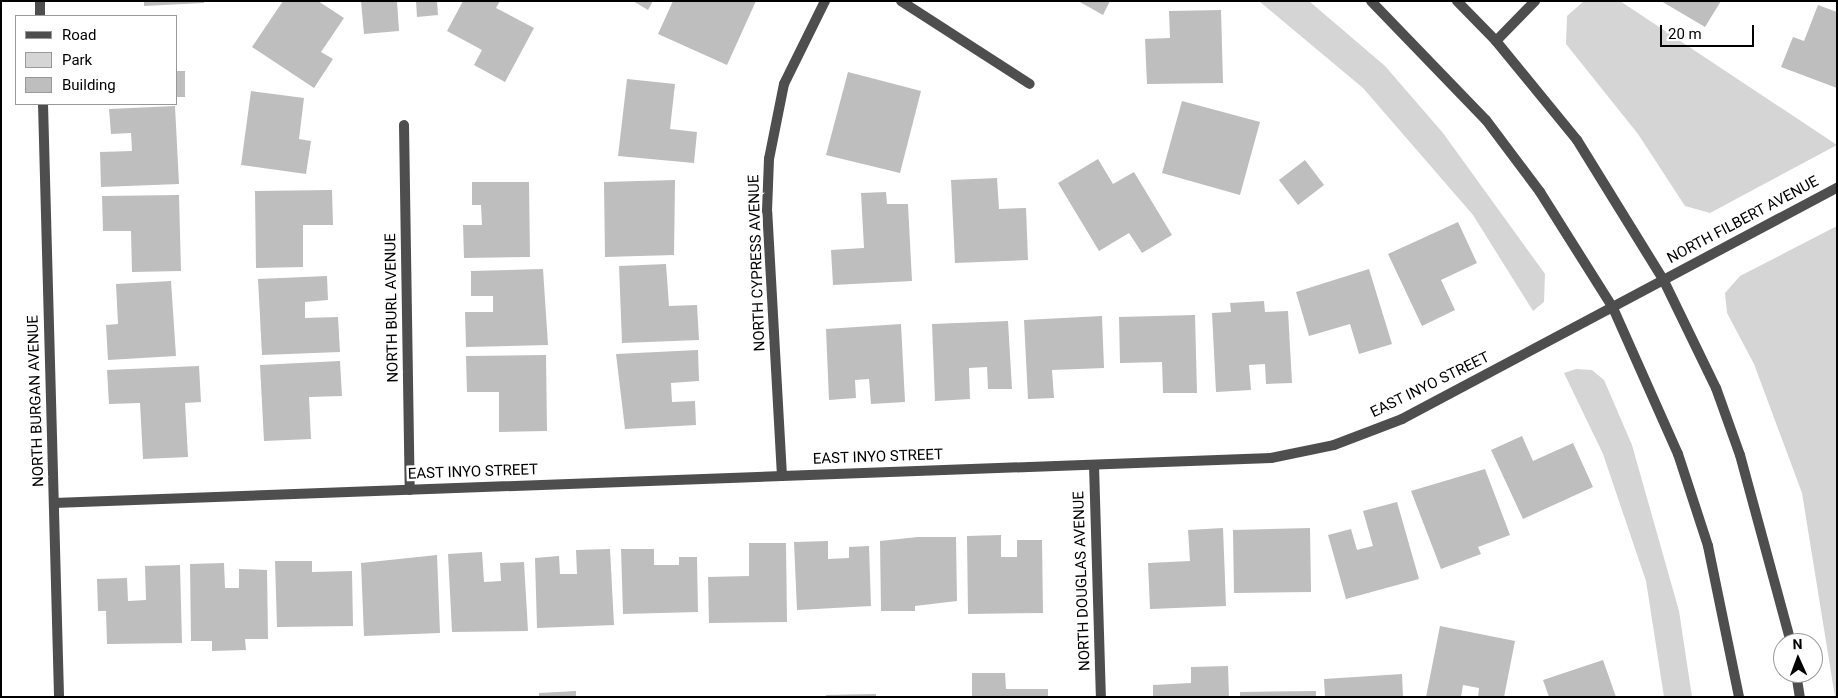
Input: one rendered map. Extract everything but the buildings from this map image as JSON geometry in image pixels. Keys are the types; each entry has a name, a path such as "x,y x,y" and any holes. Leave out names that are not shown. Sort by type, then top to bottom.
{"street":[{"path":"40,1 40,15"},
{"name":"NORTH CYPRESS AVENUE","path":"782,476 767,211 769,159 784,84 825,1"},
{"path":"902,1 1030,84"},
{"path":"1371,1 1486,120 1540,192 1613,308 1678,454 1708,546 1739,697"},
{"path":"1457,1 1496,41 1577,140 1663,279 1716,388 1740,455 1788,633"},
{"path":"1496,41 1535,1"},
{"name":"NORTH BURGAN AVENUE","path":"42,105 59,697"},
{"name":"NORTH BURL AVENUE","path":"404,125 410,490"},
{"name":"NORTH FILBERT AVENUE","path":"1663,279 1837,188"},
{"name":"EAST INYO STREET","path":"54,503 1271,458 1334,445 1402,419 1613,308 1663,279"},
{"name":"NORTH DOUGLAS AVENUE","path":"1094,465 1100,697"},
{"path":"1798,683 1800,697"}],"green space":[{"path":"1259,1 1309,1 1385,66 1443,133 1545,274 1544,302 1533,311 1473,215 1363,88"},
{"path":"1584,1 1620,1 1837,145 1710,213 1685,206 1638,134 1566,44 1567,16"},
{"path":"1837,226 1837,697 1835,697 1802,493 1754,364 1727,313 1725,293 1740,276"},
{"path":"1576,369 1592,370 1604,380 1632,445 1679,611 1692,697 1664,697 1646,581 1603,454 1564,373"}]}
